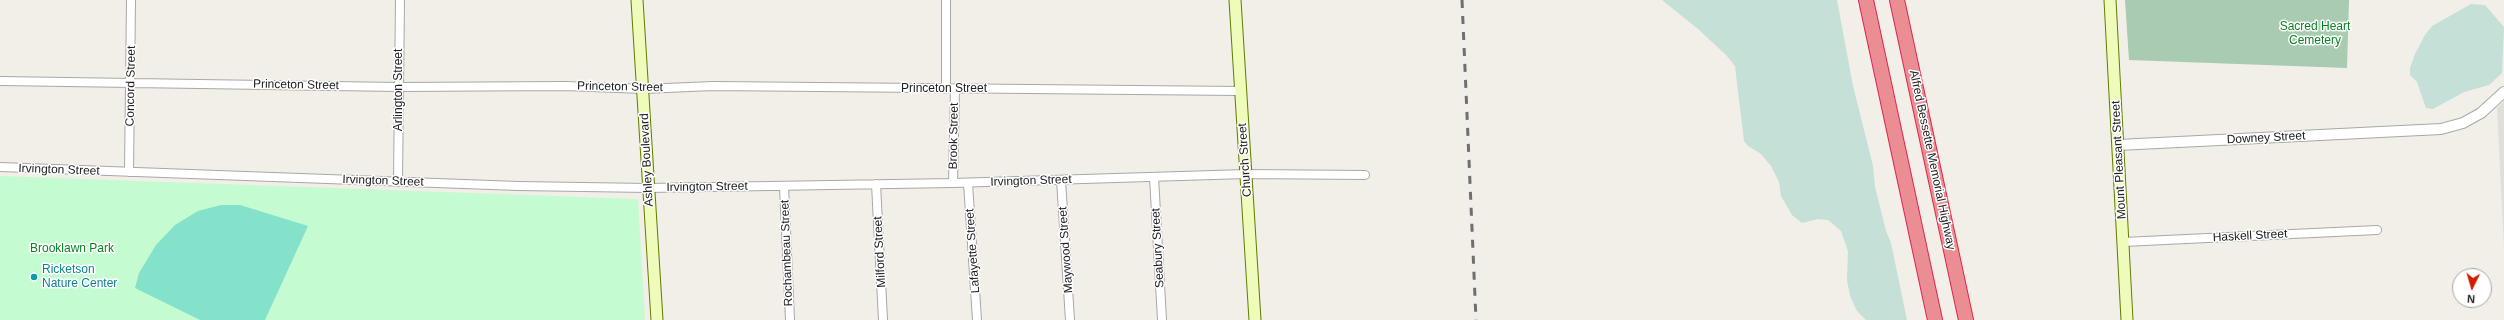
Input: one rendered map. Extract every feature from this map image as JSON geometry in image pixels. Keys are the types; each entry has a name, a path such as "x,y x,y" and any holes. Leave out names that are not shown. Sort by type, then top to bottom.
{"highway":[{"path":"1866,0 1935,320"},
{"name":"Alfred Bessette Memorial Highway","path":"1897,0 1966,320"}],"main road":[{"name":"Ashley Boulevard","path":"638,0 657,320"},
{"name":"Church Street","path":"1235,0 1255,320"},
{"name":"Mount Pleasant Street","path":"2110,0 2127,320"}],"street":[{"name":"Concord Street","path":"129,172 131,0"},
{"name":"Arlington Street","path":"398,181 400,0"},
{"name":"Brook Street","path":"946,0 953,183"},
{"name":"Princeton Street","path":"0,81 131,84 557,86 643,89 713,86 950,89 1184,89 1240,91"},
{"name":"Downey Street","path":"2118,145 2441,129 2463,122 2481,113 2504,92"},
{"name":"Irvington Street","path":"0,168 518,186 648,188 968,183 1246,174 1365,175"},
{"name":"Seabury Street","path":"1154,177 1162,320"},
{"name":"Maywood Street","path":"1061,180 1070,320"},
{"name":"Lafayette Street","path":"968,183 977,320"},
{"name":"Milford Street","path":"876,184 883,320"},
{"name":"Rochambeau Street","path":"784,186 790,320"},
{"name":"Haskell Street","path":"2123,242 2377,230"}],"shaded area":[{"path":"1662,0 1837,0 1853,86 1873,166 1875,187 1886,231 1891,243 1907,320 1866,320 1857,311 1850,296 1847,280 1848,251 1841,231 1828,220 1818,219 1802,223 1792,215 1781,196 1779,182 1771,166 1761,154 1748,146 1744,141 1735,66 1726,55 1698,29"},
{"path":"2471,4 2485,5 2504,27 2502,73 2489,85 2464,92 2433,109 2426,108 2417,82 2410,75 2410,68 2415,54 2425,35 2432,26"},
{"path":"2504,101 2504,248 2497,108"}],"green space":[{"name":"Sacred Heart Cemetery","path":"2125,0 2349,0 2347,68 2129,60"},
{"name":"Brooklawn Park","path":"0,176 638,199 645,320 0,320"},
{"path":"221,205 240,205 308,226 265,320 200,320 135,288 139,273 156,245 175,225 198,211"}],"railway":[{"path":"1462,0 1476,320"}],"place":[{"name":"Ricketson Nature Center","path":"34,277"}]}
